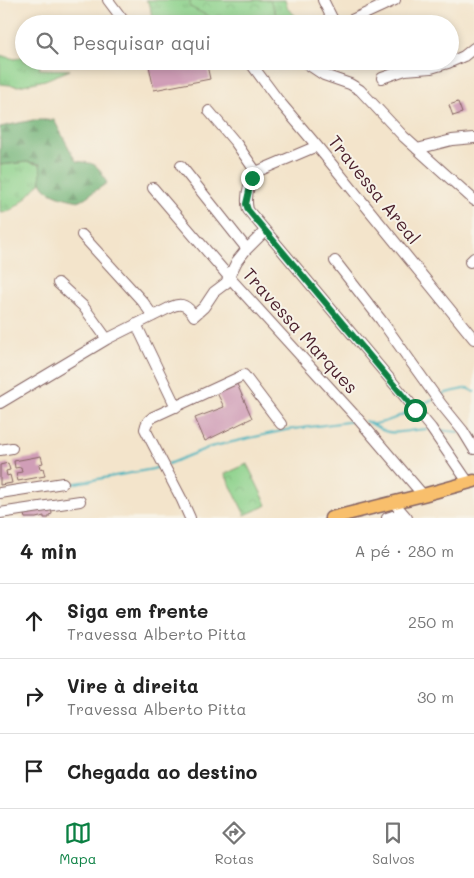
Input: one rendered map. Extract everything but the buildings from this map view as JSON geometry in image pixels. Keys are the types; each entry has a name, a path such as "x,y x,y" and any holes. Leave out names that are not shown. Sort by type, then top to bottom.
{"main road":[{"path":"330,518 401,511 424,495 471,482"}],"street":[{"path":"108,0 119,15"},
{"path":"323,0 330,15"},
{"path":"361,15 388,1"},
{"path":"459,58 474,48"},
{"name":"Travessa Areal","path":"256,70 278,100 474,339"},
{"path":"318,70 360,90 404,137 474,200"},
{"path":"382,78 404,70"},
{"path":"209,111 236,143 256,172"},
{"path":"417,149 452,140 474,138"},
{"path":"317,146 256,172 252,178 246,204 248,210 434,432 471,482"},
{"path":"181,166 247,249"},
{"name":"Travessa Marques","path":"153,188 424,495"},
{"path":"0,403 107,339 177,304 190,309 194,316 204,307 214,292 226,283 236,261 265,231"},
{"path":"82,235 153,316"},
{"path":"335,261 381,320 472,445"},
{"path":"58,283 83,306 107,339"},
{"path":"136,324 176,407"},
{"path":"190,518 145,429 146,424 153,417 244,375 281,424"},
{"path":"0,450 12,448"},
{"path":"0,493 63,483"},
{"path":"0,513 80,500"},
{"path":"386,518 401,511"}],"green space":[{"path":"146,0 285,0 288,9 295,15 152,15 150,5"},
{"path":"190,0 270,0 276,15 206,15 190,7"},
{"path":"0,55 15,59 15,70 70,70 45,80 19,86 0,84"},
{"path":"33,120 54,120 76,161 96,166 107,183 80,201 58,196 47,190 41,181 40,164 27,162 0,165 0,127"},
{"path":"27,162 41,165 41,182 17,206 0,213 0,165"},
{"path":"247,464 267,505 245,515 225,474"}],"waterway":[{"path":"440,396 468,388 474,392"},
{"path":"417,407 433,399"},
{"path":"374,424 393,419 411,410"},
{"path":"168,464 210,447 286,430 355,421"},
{"path":"365,421 387,432 427,429"},
{"path":"436,430 459,432"},
{"path":"65,485 161,466"}],"route":[{"path":"252,178 246,204 248,210 415,410"}]}
